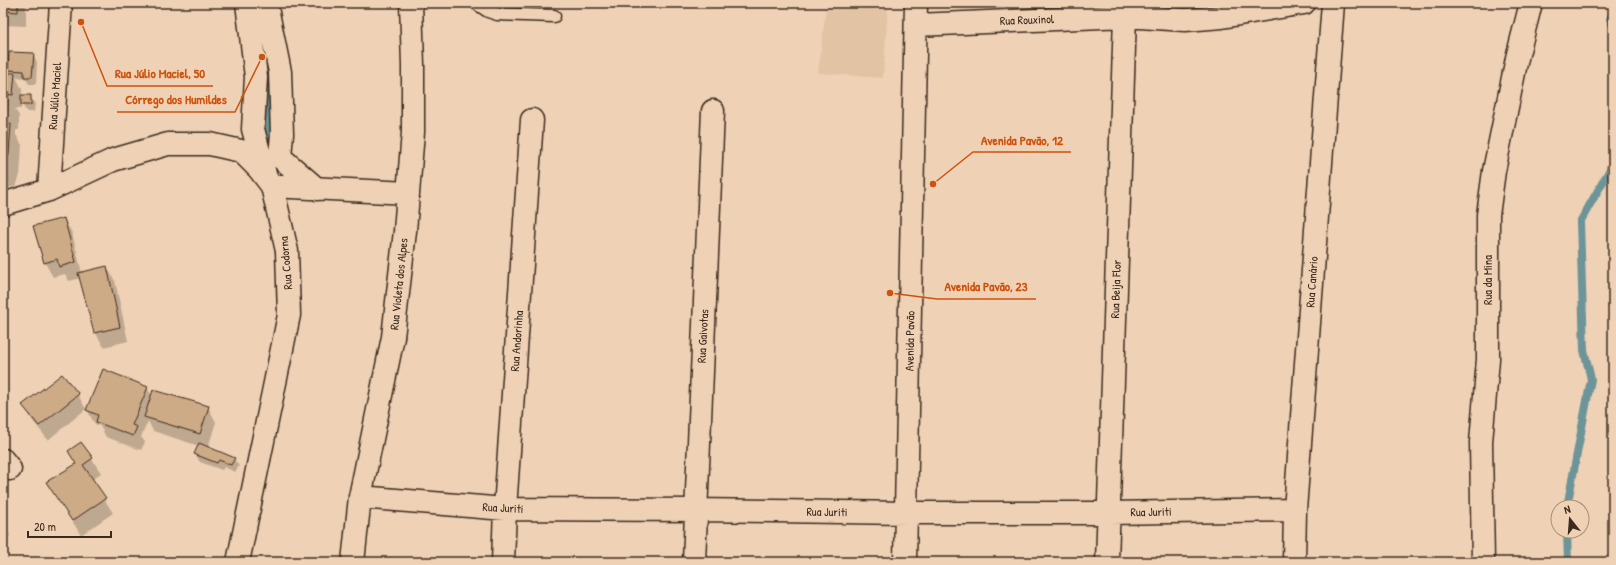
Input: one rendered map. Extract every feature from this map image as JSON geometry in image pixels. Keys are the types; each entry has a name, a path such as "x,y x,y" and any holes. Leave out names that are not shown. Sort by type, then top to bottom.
{"street":[{"name":"Rua Júlio Maciel","path":"48,190 60,3"},
{"name":"Rua Codorna","path":"238,562 289,315 287,251 254,129 256,77 247,3"},
{"path":"266,3 280,72 282,134 280,157 317,188"},
{"name":"Rua Violeta dos Alpes","path":"353,562 360,497 393,337 405,231 413,132 414,65 411,3"},
{"name":"Avenida Pavão","path":"905,562 916,3"},
{"name":"Rua Rouxinol","path":"916,25 1125,16 1185,20 1222,17 1304,3"},
{"name":"Rua Canário","path":"1294,562 1295,510 1334,3"},
{"name":"Rua da Mina","path":"1483,562 1481,442 1488,359 1488,215 1494,171 1517,58 1531,3"},
{"name":"Rua Beija Flor","path":"1107,562 1125,16"},
{"path":"256,77 280,72"},
{"name":"Rua Gaivotas","path":"694,562 713,111"},
{"name":"Rua Andorinha","path":"503,562 505,509 532,120"},
{"path":"254,129 282,134"},
{"path":"3,204 48,190 113,160 168,144 210,144 240,151 269,182 317,188 408,194"},
{"name":"Rua Juriti","path":"360,497 505,509 906,513 1109,513 1295,510"}],"lane":[{"path":"476,3 488,11 497,14 554,16"}],"shaded area":[{"path":"826,8 888,8 883,78 818,73"}],"building":[{"path":"3,3 18,3 18,12 3,11"},
{"path":"9,52 34,53 32,77 24,77 24,71 8,70"},
{"path":"3,73 15,73 13,95 3,94"},
{"path":"3,94 8,94 4,123 11,124 9,154 5,165 3,166"},
{"path":"21,95 31,95 31,105 21,105"},
{"path":"64,218 76,262 59,267 57,259 44,263 33,226"},
{"path":"107,266 120,327 94,333 78,273"},
{"path":"103,369 148,387 132,425 137,427 133,436 96,422 98,415 86,410"},
{"path":"62,374 79,394 39,426 22,405"},
{"path":"153,390 209,406 200,434 144,417"},
{"path":"81,442 93,458 83,465 106,498 72,521 46,482 76,464 68,451"},
{"path":"199,443 235,458 231,465 219,460 217,463 194,454"}],"waterway":[{"path":"1613,14 1610,19 1613,26"},
{"path":"265,94 269,153"},
{"path":"1568,499 1591,379 1584,350 1580,222 1609,171 1613,160"},
{"path":"1567,539 1568,562"}],"place":[{"name":"Rua Júlio Maciel, 50","path":"81,22"},
{"name":"Córrego dos Humildes","path":"262,57"},
{"name":"Avenida Pavão, 12","path":"933,184"},
{"name":"Avenida Pavão, 23","path":"890,293"}]}
